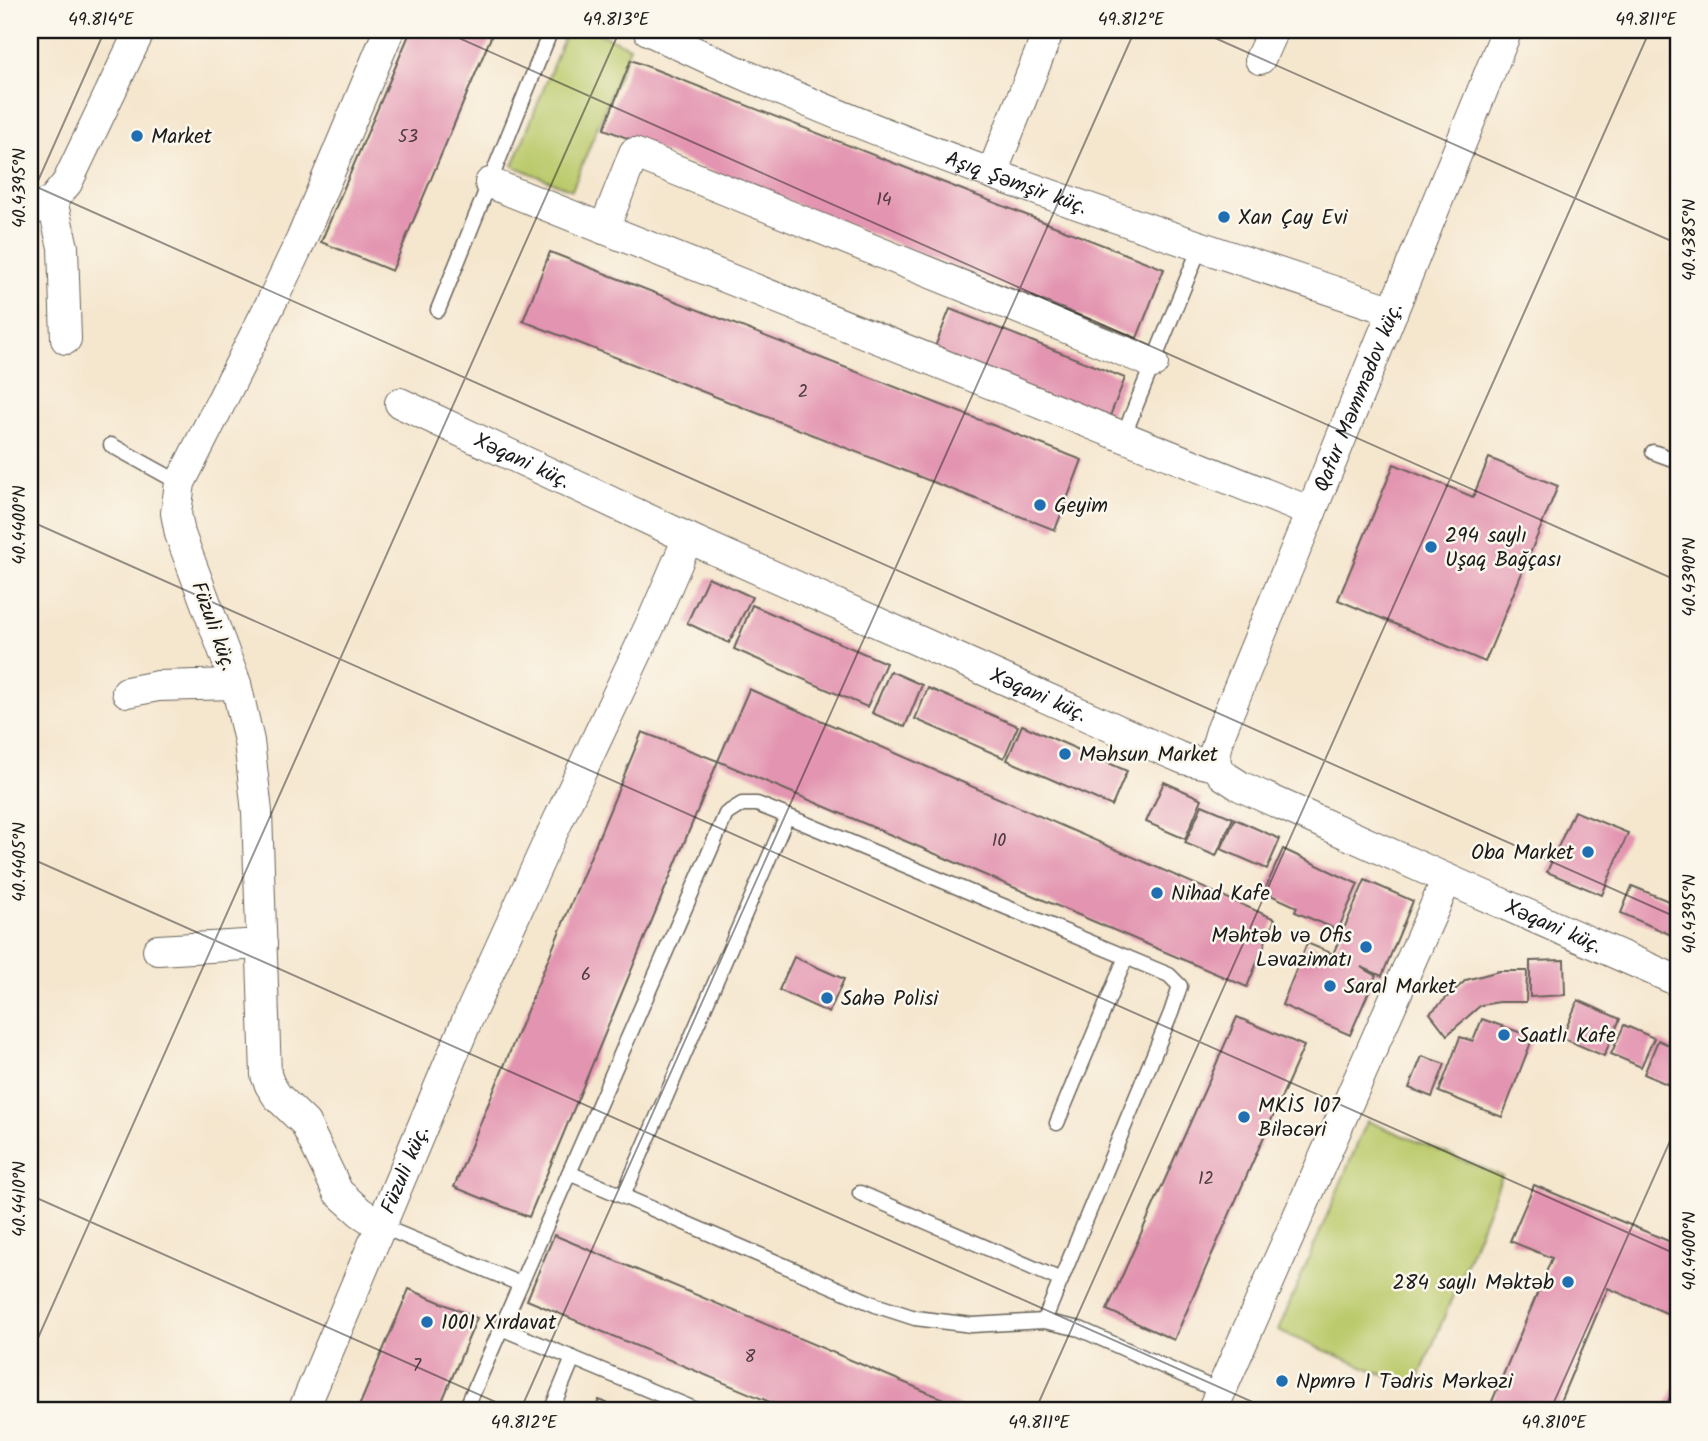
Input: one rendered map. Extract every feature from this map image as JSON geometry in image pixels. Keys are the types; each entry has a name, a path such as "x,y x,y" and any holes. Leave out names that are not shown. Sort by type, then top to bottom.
{"street":[{"path":"66,339 63,247 41,206 67,183 140,30"},
{"name":"Füzuli küç.","path":"381,1226 338,1192 305,1123 277,1096 266,1075 257,812 249,741 236,684 180,534 176,513 180,483 301,240 390,30"},
{"name":"Aşıq Şəmşir küç.","path":"648,30 785,93 992,173 1393,312"},
{"path":"992,173 1049,30"},
{"path":"1260,59 1273,30"},
{"name":"Qafur Məmmədov küç.","path":"1216,766 1214,751 1220,731 1507,30"},
{"path":"604,229 634,153 1153,363"},
{"path":"490,183 1311,512"},
{"name":"Xəqani küç.","path":"400,403 688,538 1163,751 1216,766 1223,775 1240,786 1678,981"},
{"name":"Füzuli küç.","path":"303,1411 466,1023 688,538"},
{"path":"127,692 158,686 236,684"},
{"path":"1216,1402 1447,879"},
{"path":"158,950 262,944"}],"lane":[{"path":"438,310 551,30"},
{"path":"1123,437 1200,247"},
{"path":"111,445 180,483"},
{"path":"1653,452 1678,461"},
{"path":"465,1411 726,814 742,804 757,804 787,816 1169,975 1180,986 1044,1321"},
{"path":"623,1196 787,816"},
{"path":"1057,1123 1126,957"},
{"path":"569,1173 878,1306 915,1318 972,1325 1044,1321 1080,1329 1216,1402"},
{"path":"860,1193 1062,1280"},
{"path":"381,1226 520,1284"},
{"path":"501,1328 699,1411"},
{"path":"551,1411 573,1358"}],"green space":[{"path":"567,30 590,30 630,47 572,190 513,166"},
{"path":"1367,1121 1502,1176 1415,1388 1278,1331"}],"building":[{"path":"411,30 494,30 392,271 321,242"},
{"path":"631,60 1164,269 1137,338 604,129"},
{"path":"550,252 1082,460 1055,530 523,321"},
{"path":"950,309 1125,378 1108,421 933,352"},
{"path":"1489,458 1558,486 1485,662 1338,600 1394,464 1473,497"},
{"path":"708,577 752,597 729,643 687,623"},
{"path":"752,605 886,663 867,707 734,649"},
{"path":"890,671 922,685 905,727 872,713"},
{"path":"928,688 1018,726 1004,758 915,719"},
{"path":"749,689 1275,919 1247,987 718,761"},
{"path":"1022,725 1127,771 1112,806 1007,760"},
{"path":"642,732 718,761 529,1217 454,1187"},
{"path":"1164,782 1202,799 1185,839 1146,822"},
{"path":"1202,805 1233,818 1216,856 1185,843"},
{"name":"Oba Market","path":"1574,811 1628,833 1602,895 1547,872"},
{"path":"1235,819 1280,839 1267,869 1221,849"},
{"path":"1283,849 1358,884 1338,930 1295,912 1297,907 1264,892"},
{"path":"1365,880 1413,901 1382,976 1361,967 1376,975 1350,1035 1282,1005 1307,943 1333,954"},
{"path":"1632,886 1678,905 1678,938 1621,913"},
{"path":"794,957 844,979 829,1013 779,990"},
{"path":"1564,960 1565,995 1530,997 1530,961"},
{"path":"1499,971 1527,971 1526,1002 1481,1005 1447,1035 1430,1013 1466,980"},
{"path":"1578,1000 1620,1019 1604,1056 1562,1038"},
{"path":"1237,1017 1304,1046 1174,1340 1107,1310"},
{"path":"1482,1019 1533,1037 1502,1117 1439,1092 1460,1037 1473,1041"},
{"path":"1624,1025 1654,1038 1641,1067 1611,1054"},
{"path":"1658,1040 1678,1049 1678,1089 1644,1074"},
{"path":"1422,1056 1445,1064 1432,1097 1409,1088"},
{"path":"1534,1185 1678,1245 1678,1318 1608,1288 1556,1411 1488,1411 1552,1258 1510,1241"},
{"path":"554,1235 972,1411 791,1411 527,1300"},
{"path":"409,1289 477,1318 438,1411 357,1411"},
{"path":"1678,1378 1678,1411 1664,1411"},
{"path":"599,1400 624,1411 594,1411"}],"place":[{"name":"Market","path":"137,136"},
{"name":"Xan Çay Evi","path":"1224,217"},
{"name":"Geyim","path":"1040,505"},
{"name":"294 saylı Uşaq Bağçası","path":"1431,547"},
{"name":"Məhsun Market","path":"1065,754"},
{"name":"Oba Market","path":"1588,852"},
{"name":"Nihad Kafe","path":"1157,893"},
{"name":"Məhtəb və Ofis Ləvazimatı","path":"1366,947"},
{"name":"Saral Market","path":"1330,986"},
{"name":"Sahə Polisi","path":"827,998"},
{"name":"Saatlı Kafe","path":"1504,1035"},
{"name":"MKİS 107 Biləcəri","path":"1244,1117"},
{"name":"284 saylı Məktəb","path":"1568,1282"},
{"name":"1001 Xırdavat","path":"427,1322"},
{"name":"Npmrə 1 Tədris Mərkəzi","path":"1282,1381"}]}
